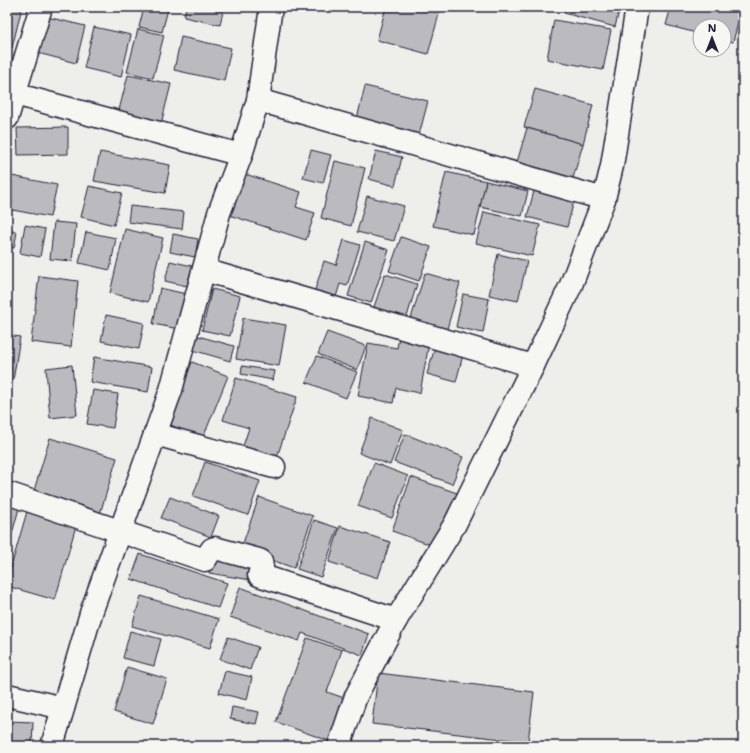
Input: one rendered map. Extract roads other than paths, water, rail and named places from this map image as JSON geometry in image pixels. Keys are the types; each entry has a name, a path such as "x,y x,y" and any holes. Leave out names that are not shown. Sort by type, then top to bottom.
{"street":[{"path":"7,118 11,93 41,7"},
{"path":"52,746 92,610 119,530 171,390 219,212 241,156 258,100 271,7"},
{"path":"339,746 356,696 396,620 454,524 533,366 571,285 604,199 612,166 637,7"},
{"path":"11,93 241,156"},
{"path":"258,100 604,199"},
{"path":"204,270 533,366"},
{"path":"155,434 274,467"},
{"path":"7,493 205,560 212,549 215,548 259,560 261,561 262,567 259,575 396,620"},
{"path":"7,695 63,708"}]}
